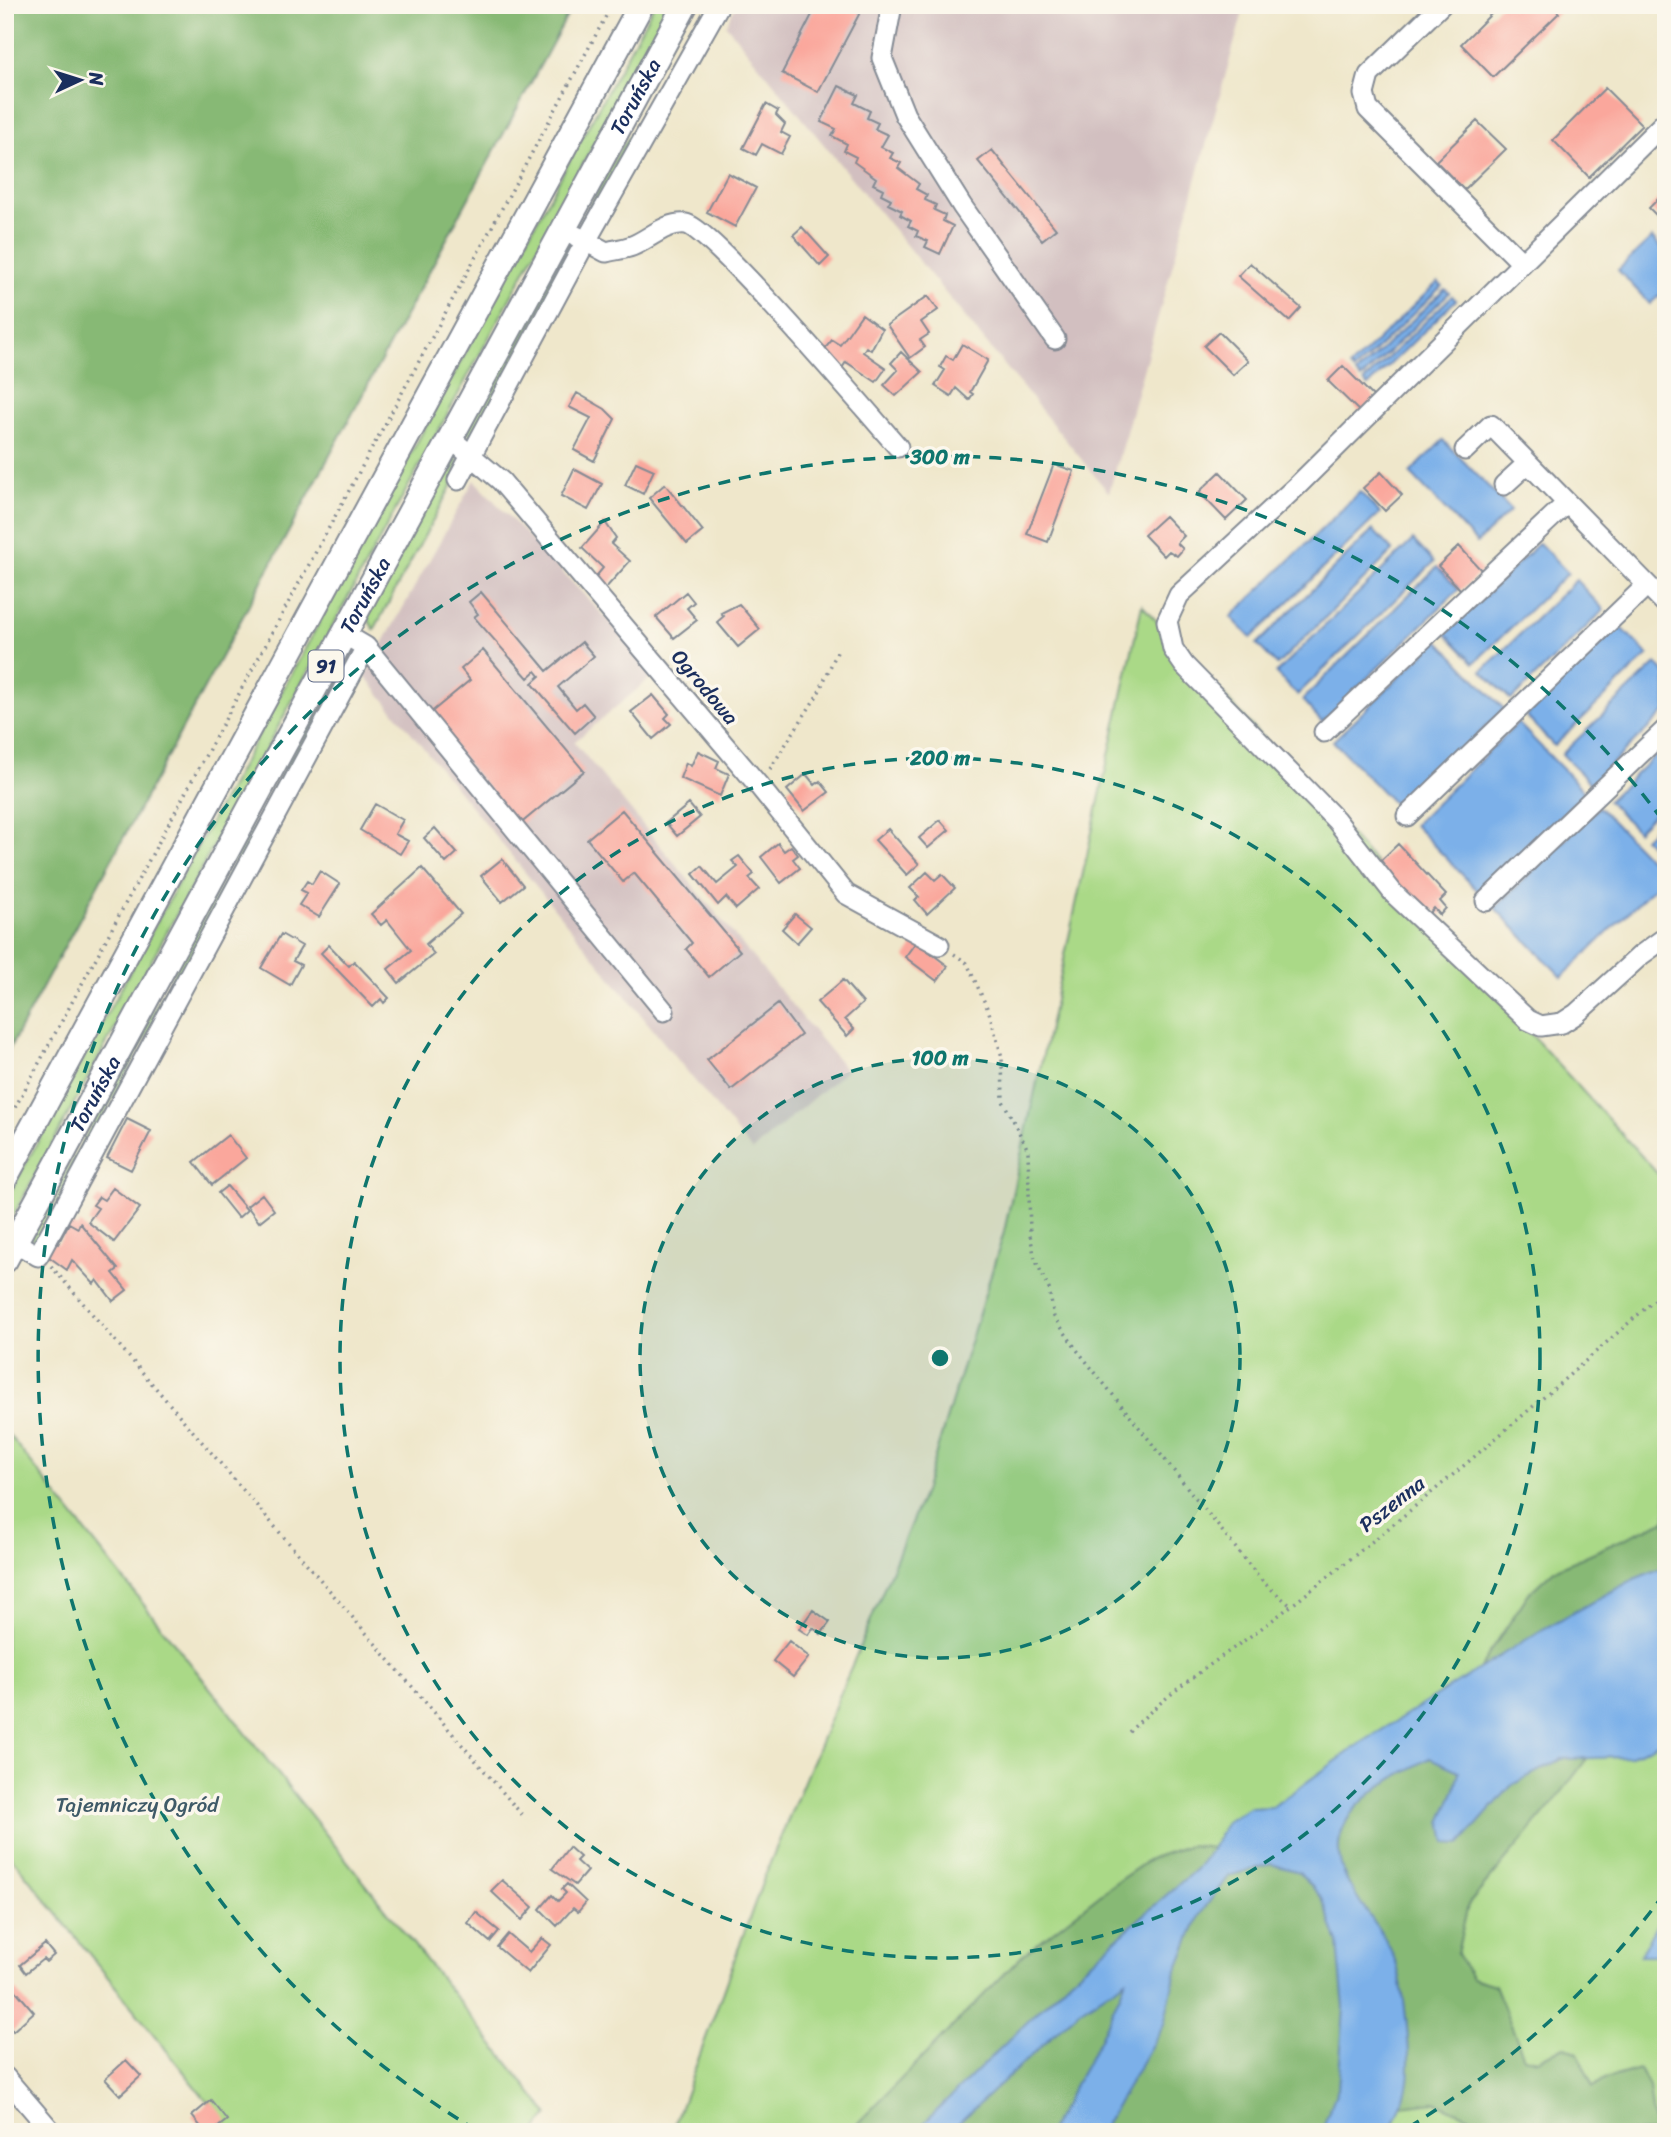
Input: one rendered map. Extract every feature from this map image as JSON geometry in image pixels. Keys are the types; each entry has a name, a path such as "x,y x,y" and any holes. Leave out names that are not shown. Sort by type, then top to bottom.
{"main road":[{"name":"Toruńska","path":"5,1178 641,5"},
{"name":"Toruńska","path":"10,1251 685,5"}],"street":[{"path":"892,5 882,58 905,115 962,206 1055,339"},
{"path":"1441,5 1369,75 1364,94 1368,108 1521,262"},
{"path":"458,481 586,241 718,7"},
{"path":"1666,121 1298,485 1179,595 1167,621 1168,636 1184,665 1336,820 1394,894 1528,1020 1541,1026 1562,1023 1576,1014 1640,955 1666,937"},
{"path":"563,229 606,251 632,246 661,229 687,224 704,233 742,271 898,447"},
{"path":"1465,450 1491,425 1666,604"},
{"name":"Ogrodowa","path":"450,438 501,481 759,786 846,894 939,945"},
{"path":"1503,485 1528,463"},
{"path":"1324,732 1567,503"},
{"path":"1407,816 1647,585"},
{"path":"344,634 366,647 664,1011"},
{"path":"10,1251 38,1256 366,647"},
{"path":"1486,901 1666,729"},
{"path":"5,2077 52,2132"}],"path":[{"path":"5,1126 612,5"},
{"path":"759,786 818,694 838,650"},
{"path":"939,945 967,963 989,1012 1002,1057 1003,1101 1028,1150 1030,1236 1035,1259 1049,1289 1054,1317 1077,1350 1263,1582 1291,1606"},
{"path":"38,1256 48,1262 524,1817"},
{"name":"Pszenna","path":"1129,1732 1161,1699 1291,1606 1503,1435 1666,1290"}],"shaded area":[{"path":"736,5 1245,5 1109,493 726,25"},
{"path":"474,480 658,672 574,742 846,1070 752,1151 365,676"}],"green space":[{"path":"5,5 573,5 5,1057"},
{"path":"654,5 669,5 5,1231 5,1202"},
{"path":"671,73 587,224 584,224 581,222 618,153"},
{"path":"569,242 574,246 474,434 469,434 467,432"},
{"path":"453,457 458,460 455,479 374,630 367,617"},
{"path":"1142,605 1666,1183 1666,2132 672,2132 765,1875 924,1492 1004,1232"},
{"path":"342,663 347,667 36,1240 33,1241 31,1236"},
{"name":"Tajemniczy Ogród","path":"5,1430 549,2115 535,2132 232,2132 5,1849"},
{"path":"1666,1520 1666,1688 1619,1716 1555,1801 1468,1905 1457,1954 1472,1978 1495,1985 1524,2057 1538,2060 1564,2046 1578,2053 1593,2087 1605,2079 1640,2069 1649,2087 1655,2132 1475,2132 1474,2119 1435,2102 1375,2109 1360,2132 849,2132 1024,1954 1112,1885 1152,1858 1190,1845 1255,1854 1456,1704 1529,1593 1554,1570"}],"water":[{"path":"1652,238 1666,253 1666,289 1650,304 1618,270"},
{"path":"1438,282 1442,286 1354,371 1350,367"},
{"path":"1445,289 1449,293 1361,379 1356,374"},
{"path":"1452,296 1456,300 1368,386 1364,381"},
{"path":"1443,440 1511,510 1477,543 1410,473"},
{"path":"1360,492 1380,513 1251,638 1231,617"},
{"path":"1373,530 1393,551 1277,665 1257,644"},
{"path":"1413,540 1434,562 1297,695 1276,673"},
{"path":"1539,543 1568,573 1474,663 1446,634"},
{"path":"1437,567 1459,589 1322,722 1302,700"},
{"path":"1576,580 1604,610 1511,700 1482,671"},
{"path":"1620,626 1648,655 1554,746 1526,716"},
{"path":"1438,640 1504,709 1400,810 1333,741"},
{"path":"1656,664 1666,674 1666,711 1591,784 1562,754"},
{"path":"1518,723 1585,792 1481,894 1414,825"},
{"path":"1666,745 1666,802 1637,831 1608,801"},
{"path":"1599,807 1666,876 1562,977 1495,908"},
{"path":"1666,817 1666,861 1644,838"},
{"path":"1666,1566 1666,1739 1629,1757 1561,1759 1512,1785 1460,1844 1446,1843 1442,1820 1455,1789 1459,1771 1430,1758 1376,1790 1360,1803 1348,1819 1340,1836 1339,1856 1346,1878 1395,1960 1404,2004 1409,2075 1404,2098 1391,2132 1321,2132 1338,2088 1344,2008 1338,1943 1322,1898 1299,1872 1271,1864 1228,1876 1199,1916 1175,1975 1164,2024 1101,2132 1049,2132 1101,2037 1126,1980 1078,2012 949,2132 915,2132 1070,1980 1196,1869 1212,1849 1226,1822 1249,1808 1272,1807 1361,1743 1543,1629 1634,1579"},
{"path":"1666,1911 1666,1955 1640,1955 1662,1915"}],"building":[{"path":"817,5 864,5 818,92 782,73"},
{"path":"1500,5 1552,5 1559,13 1493,77 1461,44"},
{"path":"839,86 858,95 854,103 870,111 867,118 878,123 875,129 888,135 881,147 893,153 890,158 901,163 898,168 919,184 916,189 927,195 925,200 936,205 934,210 945,215 943,221 953,226 940,254 925,247 928,241 916,236 918,231 908,226 911,221 900,215 902,211 888,204 891,199 881,194 883,189 873,184 876,178 854,162 856,157 844,151 847,144 832,136 836,129 821,122"},
{"path":"1605,88 1642,125 1589,177 1553,140"},
{"path":"766,104 778,111 776,115 785,124 781,132 790,137 781,154 762,144 756,155 743,148"},
{"path":"1477,121 1506,149 1464,190 1436,161"},
{"path":"992,150 1056,229 1042,240 978,161"},
{"path":"728,173 756,188 735,227 707,212"},
{"path":"1666,191 1666,225 1649,208"},
{"path":"802,227 829,257 820,266 793,235"},
{"path":"1250,263 1301,308 1289,321 1238,276"},
{"path":"928,296 938,310 921,322 929,334 920,340 925,347 910,358 887,325"},
{"path":"862,314 882,329 871,350 866,347 863,352 886,368 876,382 846,362 839,373 822,352 832,340 840,345"},
{"path":"1219,332 1248,361 1233,375 1204,346"},
{"path":"962,344 988,360 970,392 973,394 969,400 956,388 951,396 935,386 945,370 940,367 946,356 953,360"},
{"path":"901,352 922,372 896,396 884,385 898,370 891,363"},
{"path":"1343,366 1375,398 1361,413 1328,381"},
{"path":"577,393 605,409 615,419 594,461 574,450 591,418 569,407"},
{"path":"636,462 654,470 643,494 625,485"},
{"path":"1054,464 1074,471 1048,542 1027,534"},
{"path":"574,469 602,484 588,510 561,496"},
{"path":"1220,472 1247,500 1226,520 1199,492"},
{"path":"1381,472 1402,495 1385,511 1363,488"},
{"path":"665,484 703,531 687,544 649,498"},
{"path":"1165,516 1184,536 1177,543 1183,549 1177,556 1169,551 1164,556 1144,535"},
{"path":"605,522 616,538 611,544 630,561 604,590 593,580 603,568 582,548"},
{"path":"1459,546 1482,571 1461,590 1438,566"},
{"path":"481,592 547,671 582,642 594,656 558,687 576,709 583,703 594,716 575,733 532,683 540,676 536,671 528,678 474,617 478,614 469,602"},
{"path":"686,592 694,602 687,608 697,620 674,638 656,617"},
{"path":"739,604 760,629 738,647 717,622 724,616 721,613"},
{"path":"483,650 584,771 519,825 428,715 470,680 461,669"},
{"path":"653,695 669,714 665,718 671,724 653,739 631,712"},
{"path":"698,751 719,761 716,768 729,774 720,796 680,778 686,763 691,766"},
{"path":"806,774 815,785 820,781 829,792 804,811 787,790"},
{"path":"375,804 403,820 395,834 408,841 400,854 360,830"},
{"path":"689,804 700,817 677,836 666,823"},
{"path":"622,810 740,951 709,977 686,949 692,943 634,873 623,882 587,839"},
{"path":"940,820 949,830 928,848 919,838"},
{"path":"435,828 457,853 446,863 424,838"},
{"path":"888,829 919,864 907,875 875,840"},
{"path":"778,843 784,851 791,846 798,855 793,859 800,868 781,883 761,857"},
{"path":"1398,844 1446,895 1440,901 1446,908 1440,915 1434,908 1426,917 1376,865"},
{"path":"739,856 754,874 749,878 759,889 736,909 726,897 718,905 693,874 702,866 717,884 738,867 732,861"},
{"path":"502,859 523,885 502,902 481,876"},
{"path":"422,868 461,914 426,944 434,954 399,983 388,969 411,950 387,920 381,925 371,914"},
{"path":"320,871 340,884 319,917 299,905 307,893 301,890 307,881 312,884"},
{"path":"927,872 935,880 942,874 955,888 927,914 915,900 919,897 910,888"},
{"path":"795,914 811,927 797,943 782,929"},
{"path":"281,934 302,946 293,961 301,965 290,985 261,968"},
{"path":"916,942 948,966 937,981 905,957"},
{"path":"329,945 349,966 354,961 389,998 384,1003 381,999 373,1007 321,953"},
{"path":"843,980 863,1003 845,1019 854,1029 847,1036 817,1002"},
{"path":"778,1004 801,1035 731,1090 707,1060"},
{"path":"127,1119 151,1131 131,1170 107,1158"},
{"path":"228,1135 246,1158 212,1185 194,1162"},
{"path":"227,1186 247,1210 238,1218 218,1193"},
{"path":"113,1188 140,1208 114,1242 88,1222 98,1208 93,1205 99,1197 104,1200"},
{"path":"262,1194 274,1210 259,1222 247,1206"},
{"path":"69,1223 78,1228 80,1223 118,1269 113,1273 127,1290 113,1301 97,1280 94,1284 72,1260 67,1270 45,1254 52,1241 58,1244"},
{"path":"813,1610 830,1622 821,1634 813,1628 808,1635 799,1629"},
{"path":"789,1641 809,1657 793,1677 773,1661"},
{"path":"569,1847 580,1857 576,1861 587,1871 575,1885 552,1869"},
{"path":"502,1880 533,1907 522,1920 491,1891"},
{"path":"567,1884 586,1902 578,1912 573,1908 557,1926 540,1909 552,1895 558,1901 566,1893 562,1889"},
{"path":"476,1912 499,1931 490,1942 468,1923"},
{"path":"508,1934 529,1952 542,1938 551,1945 528,1973 497,1947"},
{"path":"45,1944 54,1955 46,1962 43,1959 26,1973 20,1965"},
{"path":"12,1986 34,2012 13,2031 5,2022 5,1992"},
{"path":"126,2060 141,2076 120,2095 105,2079"},
{"path":"211,2100 227,2120 212,2132 205,2132 192,2116"}]}
